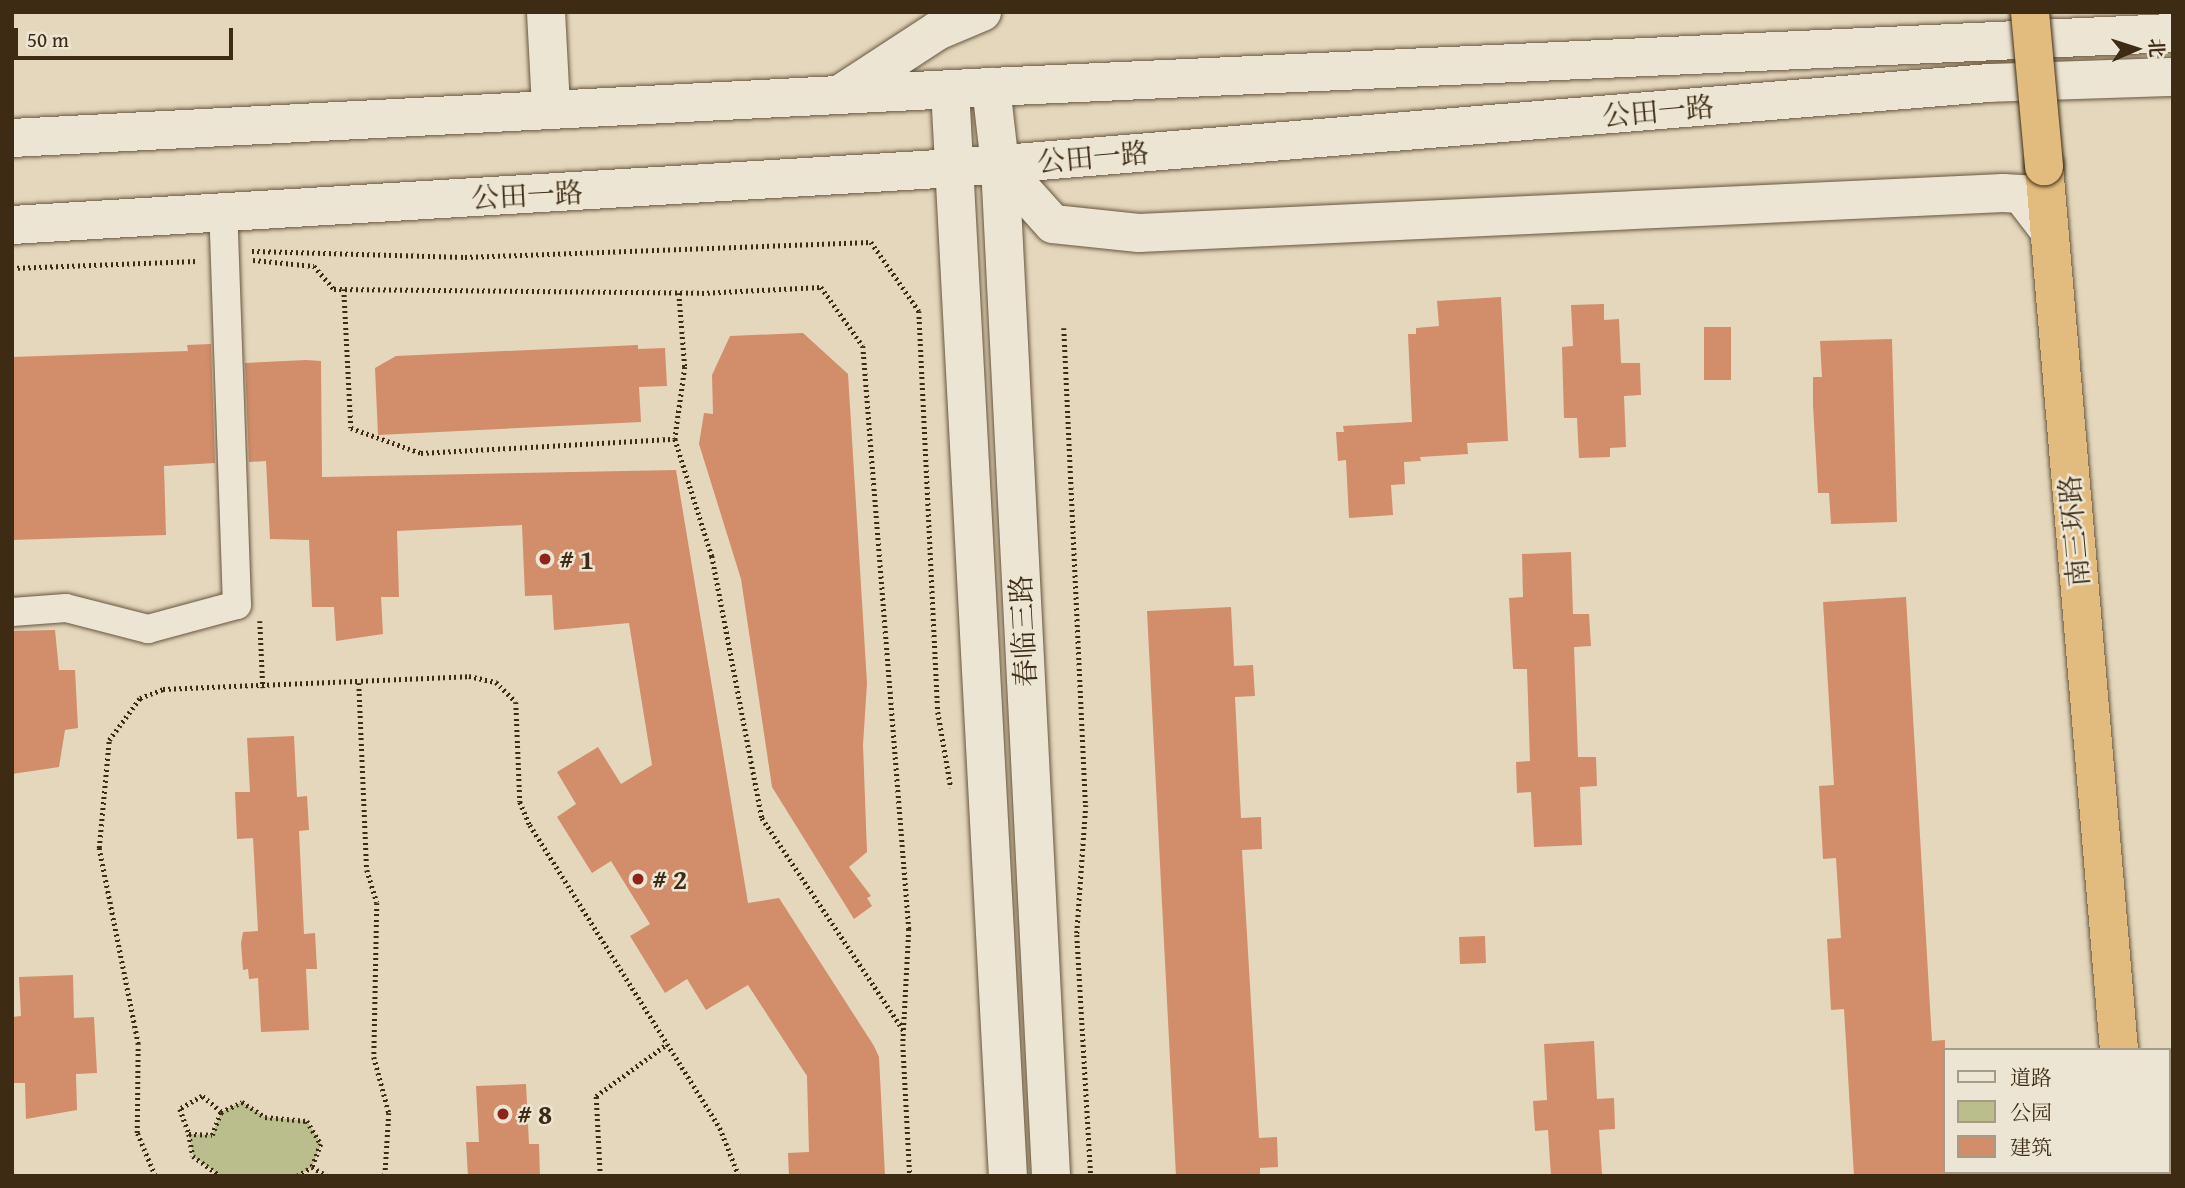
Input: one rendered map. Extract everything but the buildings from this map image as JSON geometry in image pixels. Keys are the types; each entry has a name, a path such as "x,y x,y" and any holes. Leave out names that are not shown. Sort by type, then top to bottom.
{"highway":[{"name":"南三环路","path":"2031,12 2119,1048"}],"main road":[{"path":"546,12 551,108"},
{"path":"841,94 937,31 982,12"},
{"name":"公田一路","path":"12,138 551,108 2173,33"},
{"name":"公田一路","path":"12,225 222,245 955,168 1988,83 2173,77"},
{"name":"春临三路","path":"991,87 1000,165 1051,1176"},
{"name":"春临三路","path":"950,89 1008,1176"},
{"path":"1000,165 1053,224 1139,233 2003,193 2021,194 2048,229"}],"street":[{"path":"12,612 66,608 148,629 237,605 222,245"}],"path":[{"path":"12,268 222,245 256,252 465,257 871,242 919,311 938,712 951,791"},
{"path":"222,245 314,266 334,289 679,293 821,287 863,346 909,929 904,1031 910,1176"},
{"path":"344,289 351,428 421,453 675,439"},
{"path":"679,293 685,367 675,439 712,556 762,818 904,1031"},
{"path":"1064,328 1086,805 1077,935 1091,1176"},
{"path":"260,618 263,688"},
{"path":"155,1176 137,1133 138,1044 99,848 108,740 140,698 163,689 263,688 469,676 496,682 516,702 520,802 530,825 720,1128 739,1176"},
{"path":"359,683 367,870 377,903 374,1057 389,1113 385,1176"},
{"path":"600,1176 596,1096 667,1044"},
{"path":"221,1112 202,1096 180,1109 189,1133 193,1156 221,1176"},
{"path":"189,1133 212,1135 221,1112 242,1102 265,1117 307,1121 321,1144 312,1167 296,1176"},
{"path":"312,1167 327,1176"}],"green space":[{"path":"242,1102 265,1117 307,1121 321,1144 312,1167 297,1176 221,1176 193,1156 189,1134 212,1135 221,1112"}],"place":[{"name":"# 1","path":"545,559"},
{"name":"# 2","path":"638,879"},
{"name":"# 8","path":"503,1114"}]}
